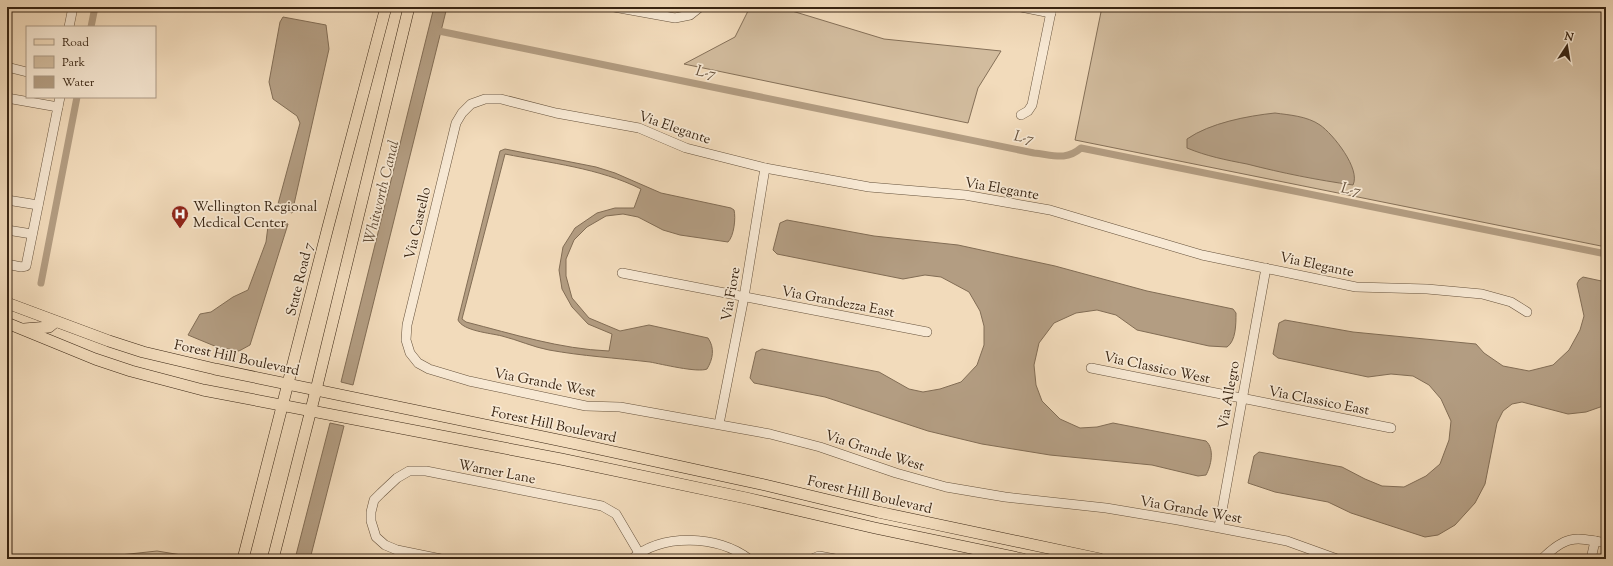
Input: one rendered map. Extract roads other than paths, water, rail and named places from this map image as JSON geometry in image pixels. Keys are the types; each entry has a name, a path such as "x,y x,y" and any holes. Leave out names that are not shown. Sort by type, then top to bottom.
{"main road":[{"name":"State Road 7","path":"243,559 386,7"},
{"path":"272,559 316,390 409,7"},
{"name":"Forest Hill Boulevard","path":"7,302 55,322 143,352 215,369 577,444 765,485 878,512 1100,559"},
{"path":"21,329 49,327 55,322"},
{"path":"7,323 95,359 131,371 203,390 311,410 746,498 875,528 1023,559"}],"street":[{"path":"69,26 72,7"},
{"path":"614,7 675,18 690,15 700,7"},
{"path":"1021,7 1051,10 1032,105 1028,111 1021,115"},
{"path":"7,68 26,72"},
{"path":"7,98 58,107"},
{"path":"7,264 21,267 26,266 60,98"},
{"name":"Via Elegante","path":"471,104 485,99 501,99 556,113 639,128 686,148 766,168 869,187 965,195 1050,210 1202,255 1356,287 1427,289 1482,294 1511,302 1527,312"},
{"name":"Via Castello","path":"410,353 406,340 407,325 454,131 456,123 462,112 471,104"},
{"name":"Via Fiore","path":"719,424 744,297 766,168"},
{"path":"7,200 38,206"},
{"path":"7,230 32,234"},
{"name":"Via Allegro","path":"1219,527 1266,268"},
{"name":"Via Grandezza East","path":"622,273 927,332"},
{"name":"Via Grande West","path":"410,353 418,362 429,369 469,380 586,406 620,407 770,434 820,447 896,473 946,487 1005,497 1106,508 1219,527 1287,541 1337,559"},
{"name":"Via Classico West","path":"1091,368 1242,399"},
{"name":"Via Classico East","path":"1242,399 1391,428"},
{"name":"Warner Lane","path":"441,559 397,550 385,545 376,537 371,521 371,512 374,500 397,478 409,471 426,471 602,506 616,514 639,553"},
{"path":"1542,559 1555,546 1569,540 1584,539 1606,543"},
{"path":"632,559 639,553 663,544 684,540 704,541 725,546 749,559"},
{"path":"1591,559 1595,541"},
{"path":"812,559 819,556 835,559"}],"water":[{"path":"434,7 447,7 353,385 341,382"},
{"path":"283,17 326,25 329,49 292,213 278,208 278,204 300,123 297,116 273,99 269,82 280,22"},
{"path":"1275,113 1298,116 1315,122 1332,136 1350,161 1354,178 1353,185 1313,179 1216,158 1187,148 1187,139 1196,133 1229,121"},
{"path":"505,149 596,167 615,173 661,193 731,208 734,210 734,227 732,236 728,242 680,235 663,230 638,217 623,214 606,216 587,227 574,240 566,259 566,276 572,298 589,318 620,331 649,325 708,338 712,346 712,354 711,361 707,369 696,370 650,362 549,350 502,336 484,333 465,327 461,324 458,320 500,151","holes":["505,154 557,163 591,171 641,189 634,208 615,208 597,213 575,228 563,247 559,270 562,289 572,307 588,324 612,334 609,351 591,350 555,344 466,322 462,319"]},
{"path":"787,220 874,236 958,245 1055,266 1147,291 1233,309 1236,313 1235,332 1232,341 1227,347 1209,346 1137,330 1116,315 1097,310 1076,313 1054,323 1039,343 1034,365 1036,385 1042,401 1060,419 1080,428 1097,427 1113,423 1206,441 1210,448 1211,462 1206,475 1198,476 1152,465 1050,455 982,444 928,431 825,397 754,383 750,378 756,352 762,349 879,372 909,389 923,392 940,389 961,382 977,365 984,345 984,326 980,311 969,292 941,277 925,275 903,279 777,254 773,250 780,223"},
{"path":"274,221 288,224 250,345 239,351 217,347 188,335 200,314 211,312 233,297 248,290 266,242 268,226"},
{"path":"1583,277 1606,282 1606,405 1586,412 1568,414 1522,402 1512,404 1503,411 1497,423 1485,484 1475,503 1455,525 1438,535 1425,537 1351,513 1328,502 1275,492 1248,483 1254,456 1259,452 1342,467 1382,486 1404,487 1426,476 1440,464 1449,440 1451,421 1441,399 1429,385 1413,376 1391,374 1368,377 1278,358 1273,354 1279,323 1285,320 1353,332 1476,344 1484,353 1503,366 1529,371 1553,365 1569,350 1580,330 1584,316 1577,284"},
{"path":"330,423 344,426 310,559 295,559"}],"waterway":[{"path":"91,26 95,7"},
{"name":"L-7","path":"434,30 1034,153 1065,156 1070,155 1081,148 1606,254"},
{"path":"41,283 77,98"}],"place":[{"name":"Wellington Regional Medical Center","path":"180,229"}],"water label":[{"name":"Whitworth Canal","path":"381,192"}]}
